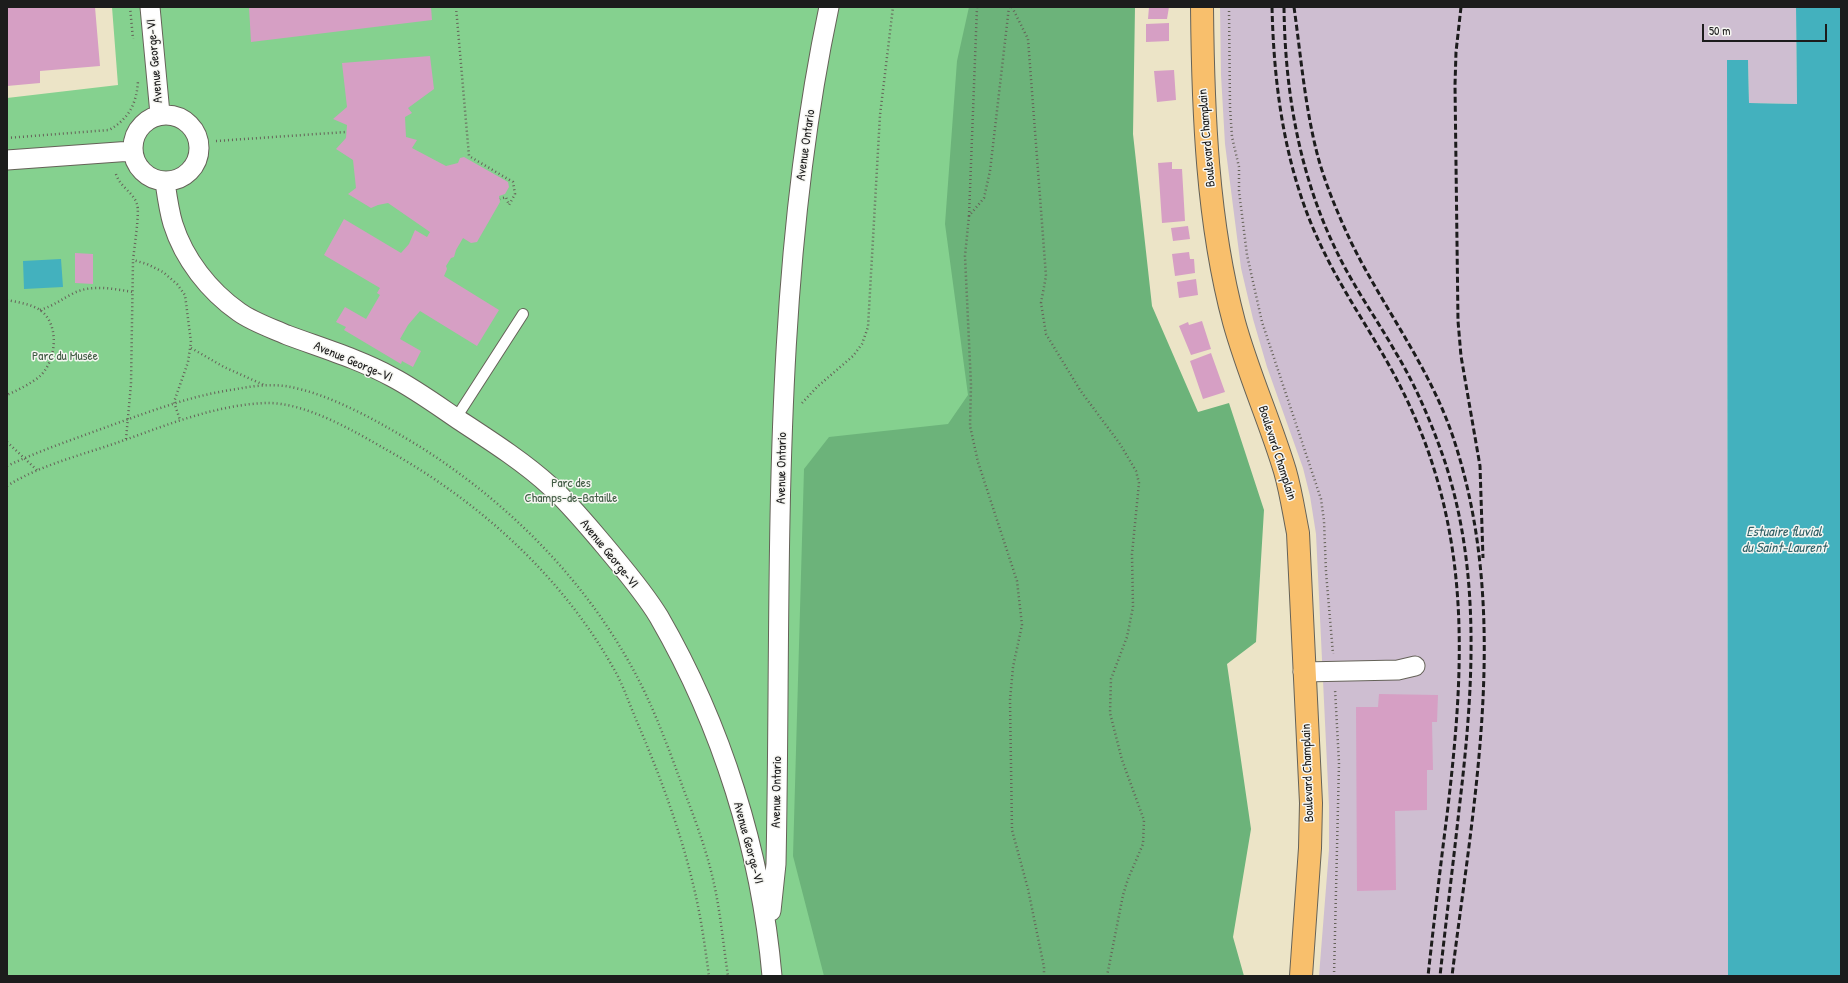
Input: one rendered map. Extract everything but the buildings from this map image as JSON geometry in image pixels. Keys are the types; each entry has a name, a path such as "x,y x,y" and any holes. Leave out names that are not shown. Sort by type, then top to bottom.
{"main road":[{"name":"Boulevard Champlain","path":"1202,7 1202,75 1207,146 1223,271 1234,322 1250,374 1277,445 1293,502 1298,534 1303,672 1311,803 1310,848 1301,976"}],"street":[{"name":"Avenue George-VI","path":"150,7 160,114"},
{"name":"Avenue Ontario","path":"768,932 776,864 782,407 790,272 820,50 829,7"},
{"path":"160,114 175,115 184,119 196,131 199,142 198,159 190,172 178,180 165,182 149,177 137,166 132,151 134,138 139,127 148,119 160,114"},
{"path":"7,160 132,151"},
{"name":"Avenue George-VI","path":"165,182 173,223 184,251 198,273 221,298 240,314 270,328 391,376 420,393 484,436 550,486 611,554 658,615 713,725 747,832 757,872 768,932 772,976"},
{"path":"1303,672 1398,670 1415,666"},
{"path":"747,832 776,826"}],"lane":[{"path":"456,418 523,314"}],"path":[{"path":"130,7 134,46"},
{"path":"456,7 469,156 513,182 515,194 509,205 506,198 500,199"},
{"path":"782,407 796,407 801,404 817,387 853,356 862,344 868,327 880,115 893,7"},
{"path":"978,7 969,216 965,256 971,385 970,426 978,462 1017,581 1022,625 1013,667 1010,700 1012,830 1028,889 1044,976"},
{"path":"969,216 984,198 990,170 1010,7"},
{"path":"1010,7 1028,39 1045,269 1041,303 1046,334 1080,390 1120,444 1136,471 1139,483 1132,554 1133,607 1127,637 1111,679 1110,713 1122,760 1144,820 1143,844 1123,895 1107,976"},
{"path":"7,138 109,130 122,122 134,103 138,77"},
{"path":"216,141 346,132"},
{"path":"116,174 118,180 133,196 138,206 134,260 131,384 126,439"},
{"path":"134,260 147,264 163,272 185,295 191,342 188,362 174,402 180,420"},
{"path":"40,310 52,306 75,293 92,288 111,288 133,292"},
{"path":"7,300 40,310 51,324 54,335 54,349 50,362 40,376 7,395"},
{"path":"190,348 224,367 266,386"},
{"path":"7,466 49,448 174,402 213,392 266,386 285,386 349,407 400,434 439,459 486,494 529,532 566,572 603,620 636,674 670,753 688,801 712,875 728,976"},
{"path":"7,486 38,472 180,420 217,409 267,403 291,405 325,418 364,437 444,484 491,521 527,556 569,602 592,634 616,672 650,752 695,889 709,976"},
{"path":"7,442 38,472"}],"shaded area":[{"path":"1220,7 1796,7 1797,104 1749,103 1748,61 1727,60 1728,976 1319,976 1329,850 1329,806 1316,534 1310,496 1303,468 1267,367 1253,319 1241,268 1225,144 1221,75"}],"green space":[{"name":"Parc des Champs-de-Bataille","path":"112,7 1007,7 1110,976 7,976 7,98 118,85"},
{"path":"969,7 1135,7 1133,134 1152,306 1198,412 1229,403 1264,510 1256,642 1227,664 1251,829 1233,937 1244,976 824,976 793,856 804,469 829,437 948,424 968,395 945,224 957,61"}],"water":[{"name":"Estuaire fluvial du Saint-Laurent","path":"1796,7 1841,7 1841,976 1728,976 1727,60 1748,60 1749,103 1797,104"},
{"path":"61,259 63,287 24,289 23,261"}],"railway":[{"path":"1272,7 1273,39 1279,102 1284,133 1300,194 1311,223 1331,266 1392,371 1418,426 1434,469 1445,512 1453,555 1458,598 1459,684 1452,771 1428,976"},
{"path":"1284,7 1285,41 1292,107 1306,172 1329,235 1344,266 1410,378 1423,404 1444,459 1456,502 1464,545 1469,589 1471,633 1468,722 1440,976"},
{"path":"1294,7 1310,120 1318,157 1325,179 1351,242 1431,384 1452,434 1470,500 1480,568 1484,636 1483,704 1470,841 1452,976"},
{"path":"1461,7 1456,52 1455,85 1458,321 1461,356 1480,466 1483,558"}],"park label":[{"name":"Parc du Musée","path":"65,357"}]}
